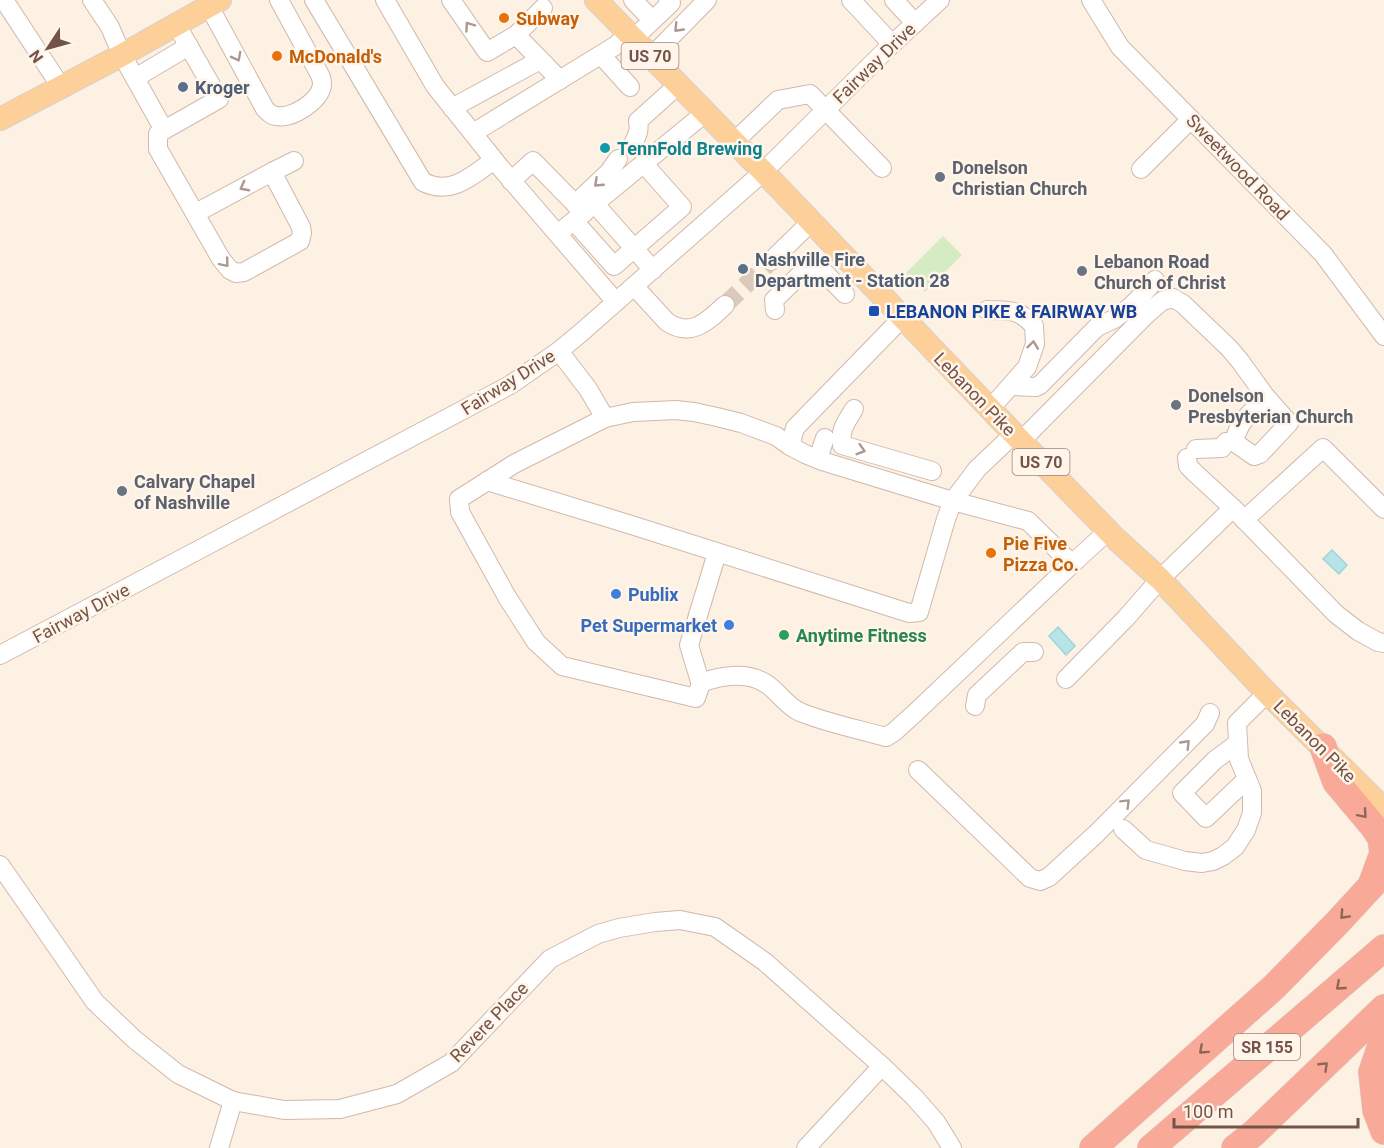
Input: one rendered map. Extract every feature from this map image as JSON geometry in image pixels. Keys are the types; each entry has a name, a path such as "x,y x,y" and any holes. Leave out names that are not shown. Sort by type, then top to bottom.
{"highway":[{"path":"1093,1148 1274,987 1378,879 1383,853 1381,838 1336,782 1323,747"},
{"name":"SR 155","path":"1151,1148 1384,948"},
{"name":"SR 155","path":"1235,1148 1254,1133 1384,1008"},
{"path":"1384,1037 1372,1072 1376,1110 1384,1131"}],"main road":[{"name":"Lebanon Pike","path":"601,2 630,36 1017,437 1160,579 1267,693 1384,809"},
{"path":"0,119 215,3"}],"street":[{"path":"4,0 61,87"},
{"path":"92,0 110,27 122,55 164,130"},
{"path":"215,3 265,109 271,115 286,117 309,104 320,91 322,84 320,75 279,0"},
{"path":"314,0 423,182 431,186 453,186 494,160"},
{"path":"385,0 435,86 510,180 616,303"},
{"path":"451,0 487,52 516,35 544,3"},
{"path":"633,0 652,20"},
{"path":"651,57 707,0"},
{"path":"851,0 892,44"},
{"path":"894,0 915,23"},
{"name":"Fairway Drive","path":"0,656 510,385 559,351 763,172 892,44 940,0"},
{"name":"Sweetwood Road","path":"1090,0 1120,47 1323,254 1384,336"},
{"path":"473,133 615,46 652,20 671,1"},
{"path":"176,24 219,99 158,134 158,149 221,259 230,270 236,273 244,272 300,241 301,226 272,172"},
{"path":"516,35 560,80"},
{"path":"135,78 189,46"},
{"path":"601,55 630,87"},
{"path":"452,108 540,60"},
{"path":"633,144 638,134 638,121 678,85"},
{"path":"734,142 778,100 810,94 882,168"},
{"path":"558,235 582,211 644,164 705,113"},
{"path":"1141,170 1191,119"},
{"path":"582,211 618,159"},
{"path":"196,213 294,161"},
{"path":"510,180 533,161 582,211 634,249 653,270"},
{"path":"582,211 614,266 682,207 644,164"},
{"path":"771,261 811,222"},
{"path":"775,310 774,300 808,267 822,270 845,294"},
{"path":"1012,386 1036,387 1040,385 1096,327 1114,319 1130,307 1155,280"},
{"path":"634,286 667,322 680,328 697,327 705,323 724,305"},
{"path":"487,481 909,613 919,612 945,519 953,501 977,469 1017,437 1162,301 1173,298 1183,304 1229,348 1266,397 1290,423 1260,454 1254,456 1228,445"},
{"path":"987,310 1012,311 1022,314 1034,326 1035,344 1027,368 990,409"},
{"path":"790,446 795,428 902,318"},
{"path":"559,351 588,389 605,418"},
{"path":"1266,397 1241,423 1228,445 1192,460 1239,514 1336,614 1358,631 1384,643"},
{"path":"854,409 840,436 842,445 932,471"},
{"path":"717,553 689,645 700,685 696,698 562,666 536,642 507,597 460,512 459,499 514,464 605,418 633,412 676,410 741,423 776,436 790,446 818,459 953,501 1028,521 1072,564"},
{"path":"818,459 825,438"},
{"path":"1066,679 1126,618 1160,579 1323,448 1384,509"},
{"path":"700,685 711,679 748,676 768,685 796,710 812,717 885,737 915,713 1109,530"},
{"path":"975,706 977,695 1013,660 1023,652 1034,652"},
{"path":"1123,829 1146,850 1185,861 1202,863 1213,861 1235,847 1246,831 1252,813 1252,791 1239,759 1237,723 1267,693"},
{"path":"918,770 1030,878 1040,881 1049,877 1096,834 1205,724 1210,713"},
{"path":"1238,743 1215,760 1182,794 1206,818 1247,779"},
{"name":"Revere Place","path":"0,865 96,1002 134,1039 178,1074 233,1101 284,1110 340,1109 397,1094 451,1063 550,959 598,934 619,928 680,920 715,927 765,962 882,1066 936,1122 952,1148"},
{"path":"806,1148 882,1066"},
{"path":"219,1148 233,1101"}],"green space":[{"path":"943,236 962,255 925,292 906,273"}],"water":[{"path":"1332,550 1347,565 1339,574 1323,559"},
{"path":"1058,627 1075,646 1066,655 1049,636"}],"tunnel":[{"path":"725,305 771,261"}],"place":[{"name":"Subway","path":"504,18"},
{"name":"McDonald's","path":"277,56"},
{"name":"Kroger","path":"183,87"},
{"name":"TennFold Brewing","path":"605,148"},
{"name":"Donelson Christian Church","path":"940,177"},
{"name":"Nashville Fire Department - Station 28","path":"743,269"},
{"name":"Lebanon Road Church of Christ","path":"1082,271"},
{"name":"LEBANON PIKE & FAIRWAY WB","path":"874,311"},
{"name":"Donelson Presbyterian Church","path":"1176,405"},
{"name":"Calvary Chapel of Nashville","path":"122,491"},
{"name":"Pie Five Pizza Co.","path":"991,553"},
{"name":"Publix","path":"616,594"},
{"name":"Pet Supermarket","path":"729,625"},
{"name":"Anytime Fitness","path":"784,635"}]}
